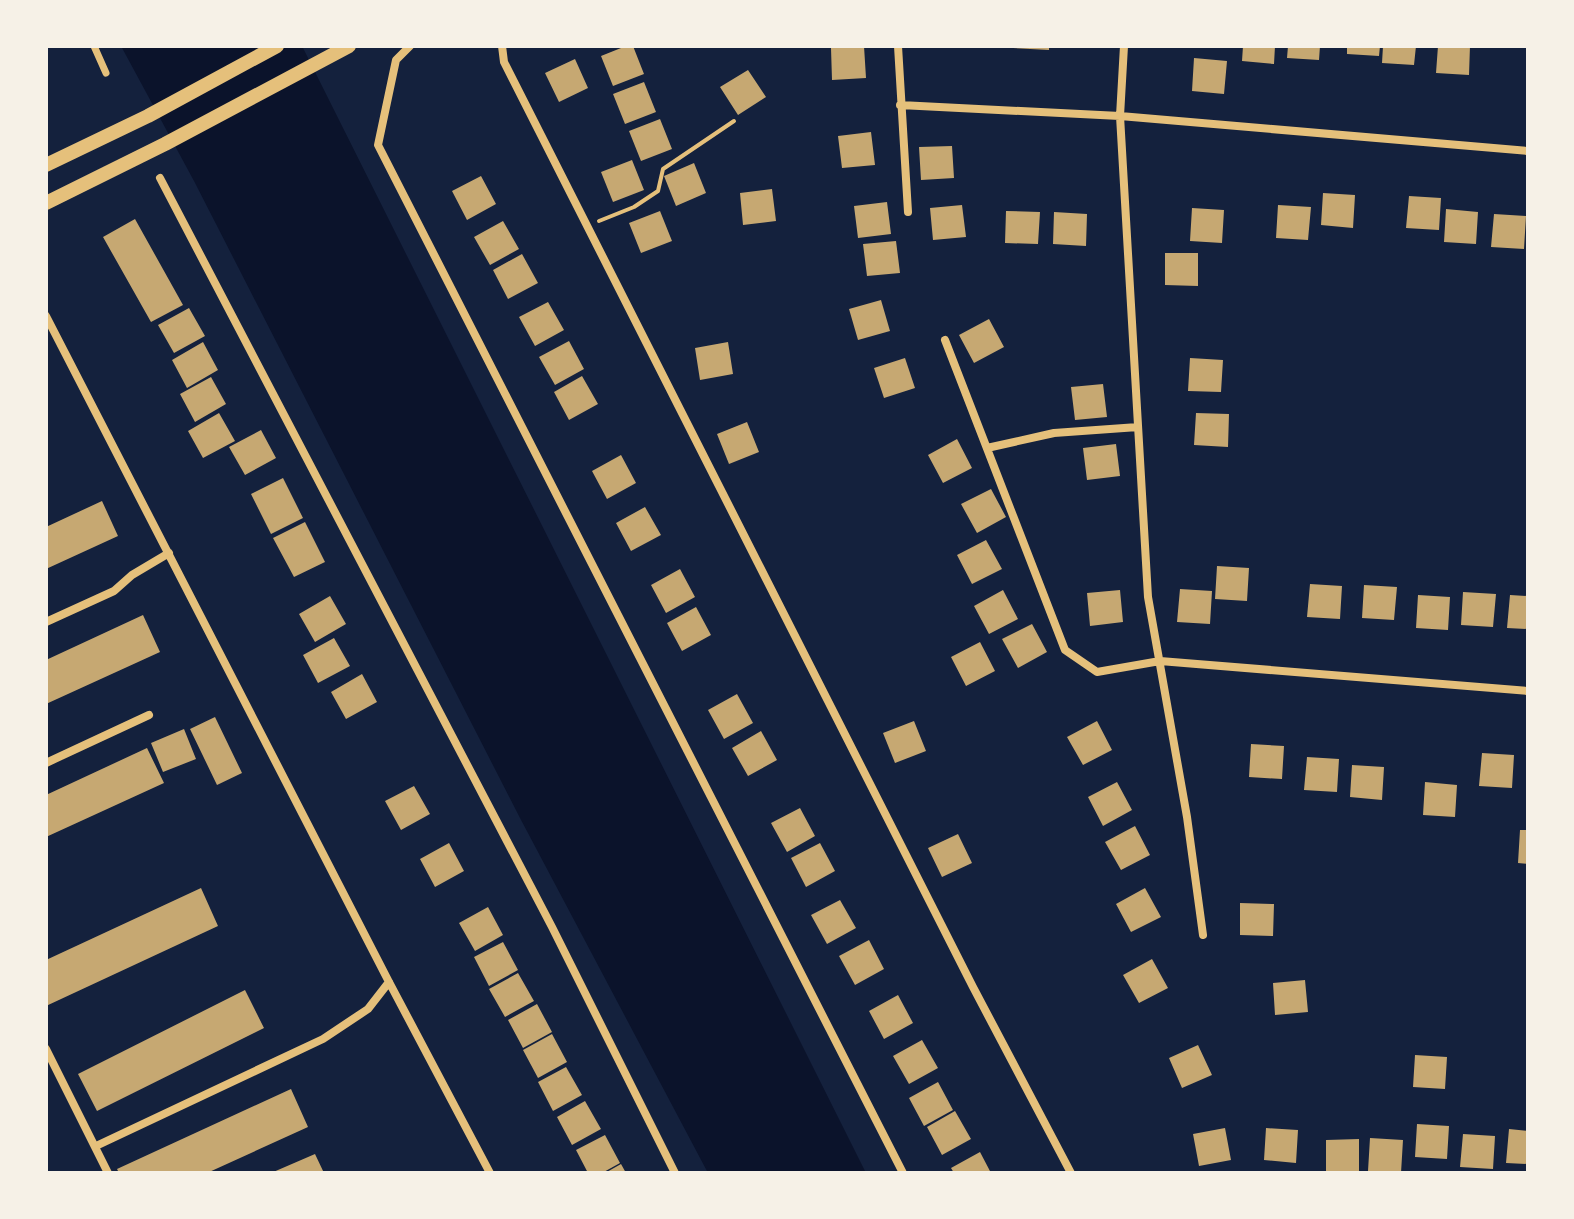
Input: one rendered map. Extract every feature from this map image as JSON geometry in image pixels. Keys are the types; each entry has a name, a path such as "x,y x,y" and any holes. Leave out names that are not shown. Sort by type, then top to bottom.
{"main road":[{"path":"46,165 148,116 277,46"},
{"path":"46,203 349,46"}],"street":[{"path":"94,46 106,73"},
{"path":"410,46 396,60 378,145 903,1173"},
{"path":"502,46 504,62 973,987 1071,1173"},
{"path":"898,46 908,212"},
{"path":"1124,46 1120,116 1148,597 1187,817 1203,935"},
{"path":"900,105 1120,116 1528,151"},
{"path":"160,178 552,927 675,1173"},
{"path":"46,316 490,1173"},
{"path":"945,340 1065,650 1097,672 1160,661 1528,691"},
{"path":"987,448 1054,433 1138,427"},
{"path":"46,622 114,591 132,575 169,553"},
{"path":"46,763 149,715"},
{"path":"96,1146 323,1039 368,1009 389,982"},
{"path":"46,1049 108,1173"}],"path":[{"path":"589,225 634,207 658,191 663,169 734,121"}],"water":[{"path":"121,46 302,46 866,1173 708,1173 520,818 194,181"}],"building":[{"path":"633,46 644,74 613,86 601,56"},
{"path":"864,46 866,78 832,80 831,48"},
{"path":"1049,46 1049,50 1013,48"},
{"path":"1243,46 1275,46 1274,64 1242,61"},
{"path":"1288,46 1320,46 1319,60 1287,58"},
{"path":"1347,46 1380,46 1379,56 1347,54"},
{"path":"1383,46 1416,46 1414,65 1382,63"},
{"path":"1438,46 1470,46 1469,75 1436,73"},
{"path":"1194,58 1227,61 1224,94 1192,91"},
{"path":"575,59 588,88 559,102 545,73"},
{"path":"748,70 766,97 738,115 720,87"},
{"path":"644,82 656,112 625,124 613,94"},
{"path":"660,119 672,149 641,161 629,131"},
{"path":"871,132 875,165 842,168 838,136"},
{"path":"952,146 954,178 921,180 919,147"},
{"path":"632,160 644,190 613,202 601,172"},
{"path":"694,163 706,193 676,206 664,176"},
{"path":"481,176 496,204 467,220 452,191"},
{"path":"772,189 776,221 743,225 740,193"},
{"path":"1323,193 1355,195 1353,228 1321,225"},
{"path":"1409,196 1441,198 1439,230 1406,228"},
{"path":"887,202 891,234 858,238 854,206"},
{"path":"962,205 966,237 933,240 930,208"},
{"path":"1278,205 1311,207 1308,240 1276,238"},
{"path":"1192,208 1224,210 1222,243 1190,241"},
{"path":"1446,209 1478,212 1476,244 1444,242"},
{"path":"660,211 672,241 641,253 629,223"},
{"path":"1006,211 1040,212 1038,244 1005,243"},
{"path":"1054,212 1087,214 1086,246 1053,244"},
{"path":"1494,214 1526,216 1524,249 1491,247"},
{"path":"135,219 183,305 151,322 103,237"},
{"path":"503,221 519,249 490,265 474,237"},
{"path":"896,241 900,273 867,276 863,244"},
{"path":"1165,253 1198,253 1198,286 1165,285"},
{"path":"522,254 538,283 508,299 493,270"},
{"path":"881,300 890,331 858,340 849,309"},
{"path":"548,302 564,330 535,346 519,317"},
{"path":"189,308 205,336 174,353 158,325"},
{"path":"989,319 1004,347 974,363 959,335"},
{"path":"569,341 584,369 555,385 539,357"},
{"path":"203,342 218,370 187,388 172,360"},
{"path":"728,342 733,374 700,380 695,348"},
{"path":"905,358 915,388 884,398 874,368"},
{"path":"1190,358 1223,360 1221,392 1188,391"},
{"path":"582,376 598,404 569,420 554,392"},
{"path":"211,377 226,404 195,422 180,394"},
{"path":"1103,384 1107,417 1075,420 1071,387"},
{"path":"219,413 235,441 203,458 188,431"},
{"path":"1196,413 1229,414 1228,447 1194,445"},
{"path":"747,422 759,452 729,464 717,434"},
{"path":"261,430 276,458 245,475 229,447"},
{"path":"957,439 972,468 943,483 928,455"},
{"path":"1116,444 1120,476 1087,480 1083,448"},
{"path":"621,455 636,483 607,499 592,471"},
{"path":"283,478 303,518 271,534 251,494"},
{"path":"991,489 1006,517 977,533 961,504"},
{"path":"102,501 118,536 46,569 46,527"},
{"path":"645,507 661,535 631,551 616,523"},
{"path":"305,522 325,562 294,577 273,538"},
{"path":"986,540 1002,569 972,584 957,555"},
{"path":"1217,566 1249,568 1247,601 1215,599"},
{"path":"680,569 695,597 666,613 651,585"},
{"path":"1310,584 1342,586 1340,619 1307,617"},
{"path":"1364,585 1397,587 1394,620 1362,618"},
{"path":"1180,589 1212,591 1210,624 1177,622"},
{"path":"1003,590 1018,619 989,634 974,606"},
{"path":"1120,590 1123,622 1090,626 1087,593"},
{"path":"1463,592 1496,594 1493,627 1461,625"},
{"path":"1418,595 1450,597 1448,630 1416,628"},
{"path":"1510,595 1528,596 1528,629 1507,628"},
{"path":"330,596 346,624 315,642 299,614"},
{"path":"696,607 711,635 682,651 667,623"},
{"path":"143,615 160,652 46,704 46,660"},
{"path":"1032,624 1047,652 1018,668 1002,639"},
{"path":"334,638 350,666 318,683 303,655"},
{"path":"980,642 995,671 966,686 951,657"},
{"path":"362,674 377,702 346,719 331,692"},
{"path":"737,694 753,723 724,739 708,710"},
{"path":"215,717 242,773 217,785 190,729"},
{"path":"914,721 926,751 895,763 883,733"},
{"path":"1097,721 1112,750 1083,765 1067,737"},
{"path":"184,729 196,759 163,772 151,743"},
{"path":"761,731 777,760 748,776 732,748"},
{"path":"1251,744 1284,746 1282,779 1249,777"},
{"path":"147,748 164,783 46,837 46,795"},
{"path":"1482,753 1514,755 1512,788 1479,786"},
{"path":"1307,757 1339,759 1337,792 1304,790"},
{"path":"1352,765 1384,767 1382,800 1350,797"},
{"path":"1117,782 1132,810 1103,826 1088,797"},
{"path":"1425,782 1457,785 1455,817 1423,815"},
{"path":"414,786 430,814 401,830 385,801"},
{"path":"800,808 815,836 787,852 771,823"},
{"path":"1135,826 1150,855 1121,870 1105,842"},
{"path":"1520,830 1528,830 1528,864 1518,863"},
{"path":"958,834 972,863 942,877 928,848"},
{"path":"449,843 464,871 435,887 420,859"},
{"path":"820,843 835,871 806,887 791,858"},
{"path":"201,888 218,926 46,1006 46,960"},
{"path":"1145,888 1161,917 1131,932 1116,904"},
{"path":"840,900 856,928 827,944 811,915"},
{"path":"1240,903 1274,904 1273,936 1240,935"},
{"path":"488,907 503,935 475,951 459,923"},
{"path":"869,940 884,969 855,985 839,956"},
{"path":"503,942 518,970 489,986 474,957"},
{"path":"1152,959 1168,988 1139,1003 1123,975"},
{"path":"518,973 534,1001 505,1017 489,989"},
{"path":"1305,980 1308,1012 1275,1015 1273,983"},
{"path":"245,990 264,1028 97,1111 78,1074"},
{"path":"898,995 913,1023 884,1039 869,1011"},
{"path":"537,1004 552,1032 523,1048 508,1020"},
{"path":"552,1034 567,1062 538,1078 523,1050"},
{"path":"922,1040 938,1068 909,1084 893,1056"},
{"path":"1198,1045 1212,1075 1182,1088 1169,1058"},
{"path":"1415,1055 1447,1057 1445,1089 1413,1087"},
{"path":"566,1067 582,1095 553,1111 538,1082"},
{"path":"938,1082 953,1110 924,1126 909,1098"},
{"path":"291,1089 308,1127 207,1173 119,1173 117,1169"},
{"path":"585,1101 601,1129 572,1145 557,1117"},
{"path":"955,1111 971,1139 942,1155 927,1127"},
{"path":"1417,1124 1449,1126 1447,1159 1415,1157"},
{"path":"1225,1128 1231,1160 1199,1166 1193,1134"},
{"path":"1266,1128 1298,1130 1296,1163 1264,1160"},
{"path":"1509,1129 1528,1131 1528,1164 1506,1163"},
{"path":"1463,1134 1495,1136 1493,1169 1460,1167"},
{"path":"605,1135 620,1163 602,1173 588,1173 576,1150"},
{"path":"1370,1138 1403,1140 1401,1173 1368,1171"},
{"path":"1359,1139 1359,1172 1326,1173 1326,1140"},
{"path":"980,1152 991,1173 954,1173 951,1168"},
{"path":"315,1154 324,1173 271,1173"},
{"path":"621,1164 626,1173 605,1173"}]}
